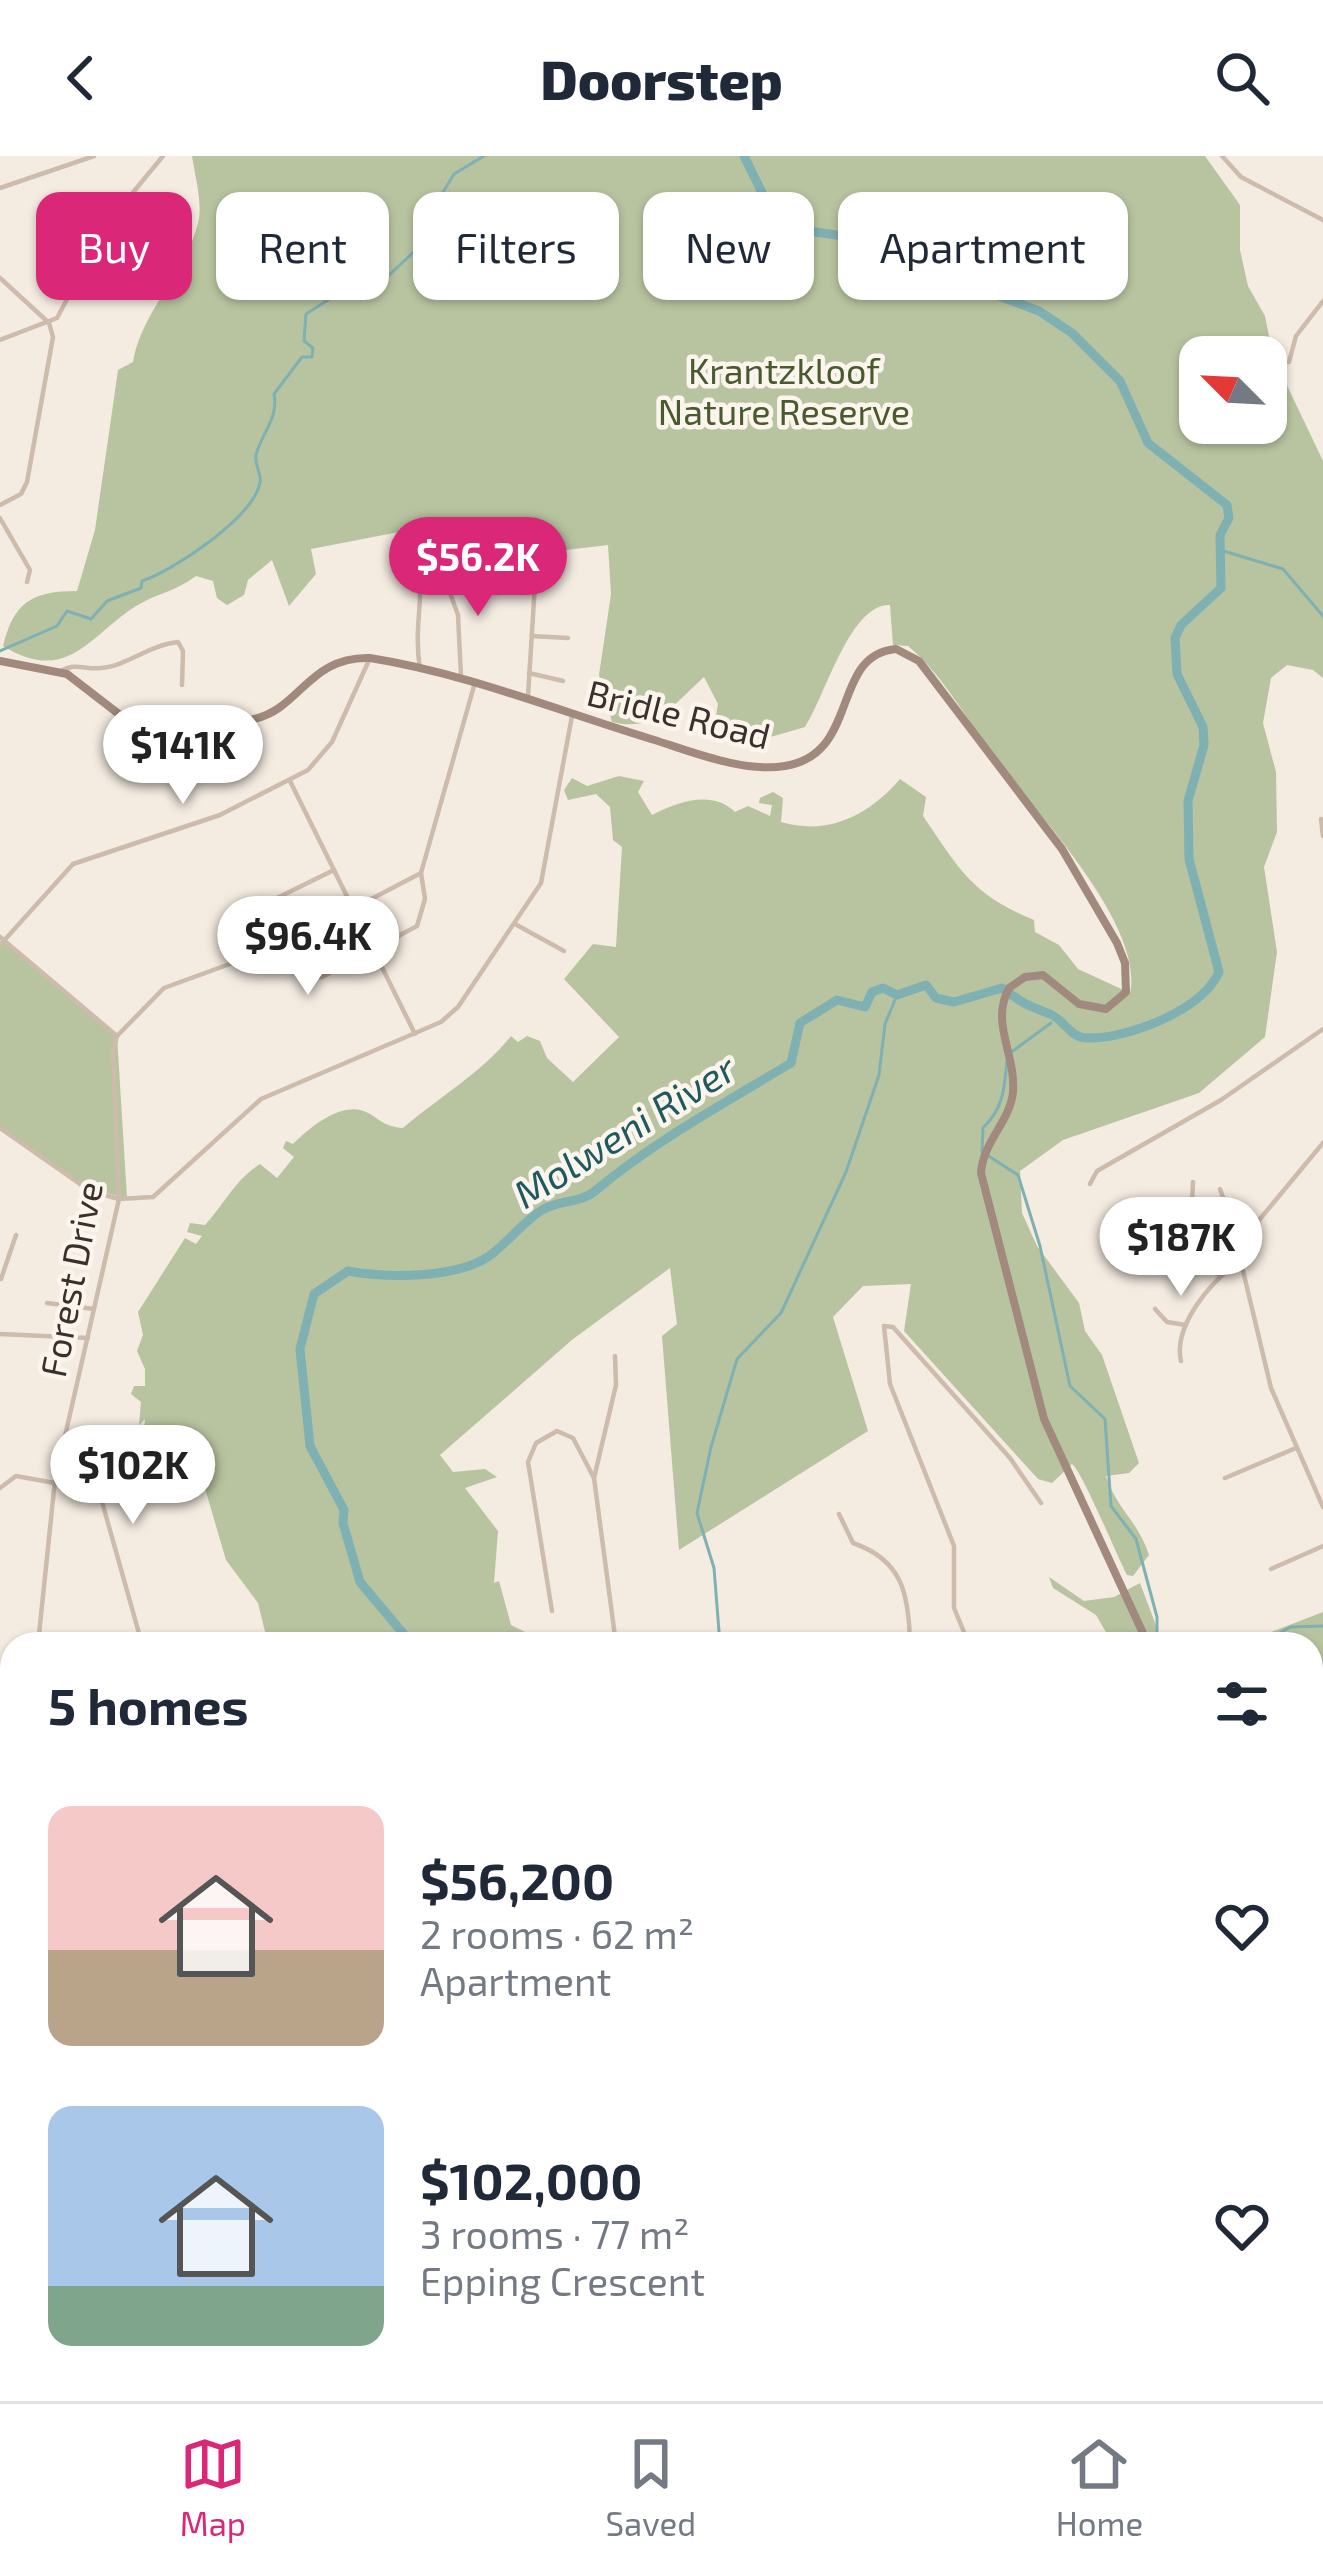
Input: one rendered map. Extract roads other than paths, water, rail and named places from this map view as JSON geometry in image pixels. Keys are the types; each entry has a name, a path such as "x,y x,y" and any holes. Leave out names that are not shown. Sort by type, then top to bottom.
{"main road":[{"name":"Bridle Road","path":"370,658 723,759 783,766 810,757 835,733 866,660 896,649 914,656 1062,849 1117,943 1128,982 1122,1000 1101,1009 1079,1004 1043,975 1025,977 1007,991 1000,1014 1011,1053 1012,1099 984,1153 981,1173 1000,1261 1047,1428 1142,1632"},
{"path":"0,661 62,671 146,735 182,710 236,721 258,718 327,666 370,658"}],"street":[{"path":"0,188 94,156"},
{"path":"0,340 49,323 66,304 110,218 164,156"},
{"path":"1222,156 1240,178 1323,220"},
{"path":"0,278 49,323 52,346 27,482 21,494 0,505"},
{"path":"1289,362 1296,336 1323,301"},
{"path":"0,518 30,570 26,582"},
{"path":"528,702 537,552"},
{"path":"441,568 458,615 461,682"},
{"path":"420,573 421,602 414,623 420,669"},
{"path":"532,636 568,638"},
{"path":"62,671 72,665 105,668 146,648 178,642 183,651 182,685"},
{"path":"370,658 328,750 290,781 220,815 73,864 2,940 117,1036 164,988 287,943 421,873"},
{"path":"530,674 562,681"},
{"path":"334,870 271,903 298,968 314,978 417,926 425,899 421,873 474,686"},
{"path":"0,1128 79,1185 119,1199 161,1192 262,1100 415,1034 458,1006 544,874 572,715"},
{"path":"290,781 415,1034"},
{"path":"1321,819 1323,836"},
{"path":"515,924 564,951"},
{"path":"1090,1184 1097,1171 1221,1100 1323,1029"},
{"name":"Forest Drive","path":"39,1632 55,1480 119,1199 112,1052 117,1036"},
{"path":"1241,1246 1323,1143"},
{"path":"1108,1245 1128,1230 1159,1223 1192,1204 1193,1182"},
{"path":"1220,1189 1241,1246 1240,1262 1271,1388 1323,1508"},
{"path":"1159,1223 1176,1260 1222,1275"},
{"path":"0,1279 16,1235"},
{"path":"1181,1360 1178,1340 1186,1325 1222,1275 1240,1262"},
{"path":"46,1304 94,1310"},
{"path":"1155,1309 1167,1322 1186,1325"},
{"path":"964,1632 954,1608 954,1546 890,1384 884,1326 893,1327 975,1419 1041,1503"},
{"path":"0,1334 21,1339 88,1338"},
{"path":"614,1632 594,1478 616,1385 615,1356"},
{"path":"552,1611 534,1519 530,1451 551,1433 568,1433 594,1478"},
{"path":"1226,1478 1296,1448"},
{"path":"0,1488 16,1476 89,1485 103,1496 139,1632"},
{"path":"839,1514 853,1543 884,1554 893,1567 909,1632"},
{"path":"1271,1569 1323,1546"}],"waterway":[{"path":"0,651 57,626 67,611 91,619 107,601 141,588 142,581 191,555 244,511 260,482 256,455 272,418 274,394 302,357 312,357 313,348 304,341 306,314 331,298 364,296 386,278 419,247 425,222 454,174 484,156"},
{"name":"Molweni River","path":"402,1632 360,1582 343,1523 344,1510 310,1446 300,1349 314,1294 348,1271 440,1273 475,1264 537,1213 589,1195 665,1140 791,1063 800,1023 837,1000 865,1007 872,992 883,988 897,995 926,985 936,998 954,1002 1002,988 1055,1017 1077,1036 1106,1037 1181,1010 1219,972 1189,859 1188,801 1204,745 1203,727 1177,674 1175,638 1181,625 1221,588 1220,535 1229,518 1227,505 1148,443 1120,381 1072,333 1039,311 983,290 945,264 844,236 779,227 744,156"},
{"path":"1220,550 1283,569 1323,616"},
{"path":"719,1632 714,1568 697,1513 711,1447 737,1359 781,1313 846,1172 879,1075 885,1024 897,995"},
{"path":"1010,1053 1051,1023"},
{"path":"982,1151 983,1128 999,1105 1007,1061"},
{"path":"987,1155 1018,1175 1040,1246 1070,1386 1105,1419 1111,1506 1136,1539 1157,1632"},
{"path":"1282,1632 1290,1627 1323,1626"}],"park label":[{"name":"Krantzkloof Nature Reserve","path":"784,390"}]}
